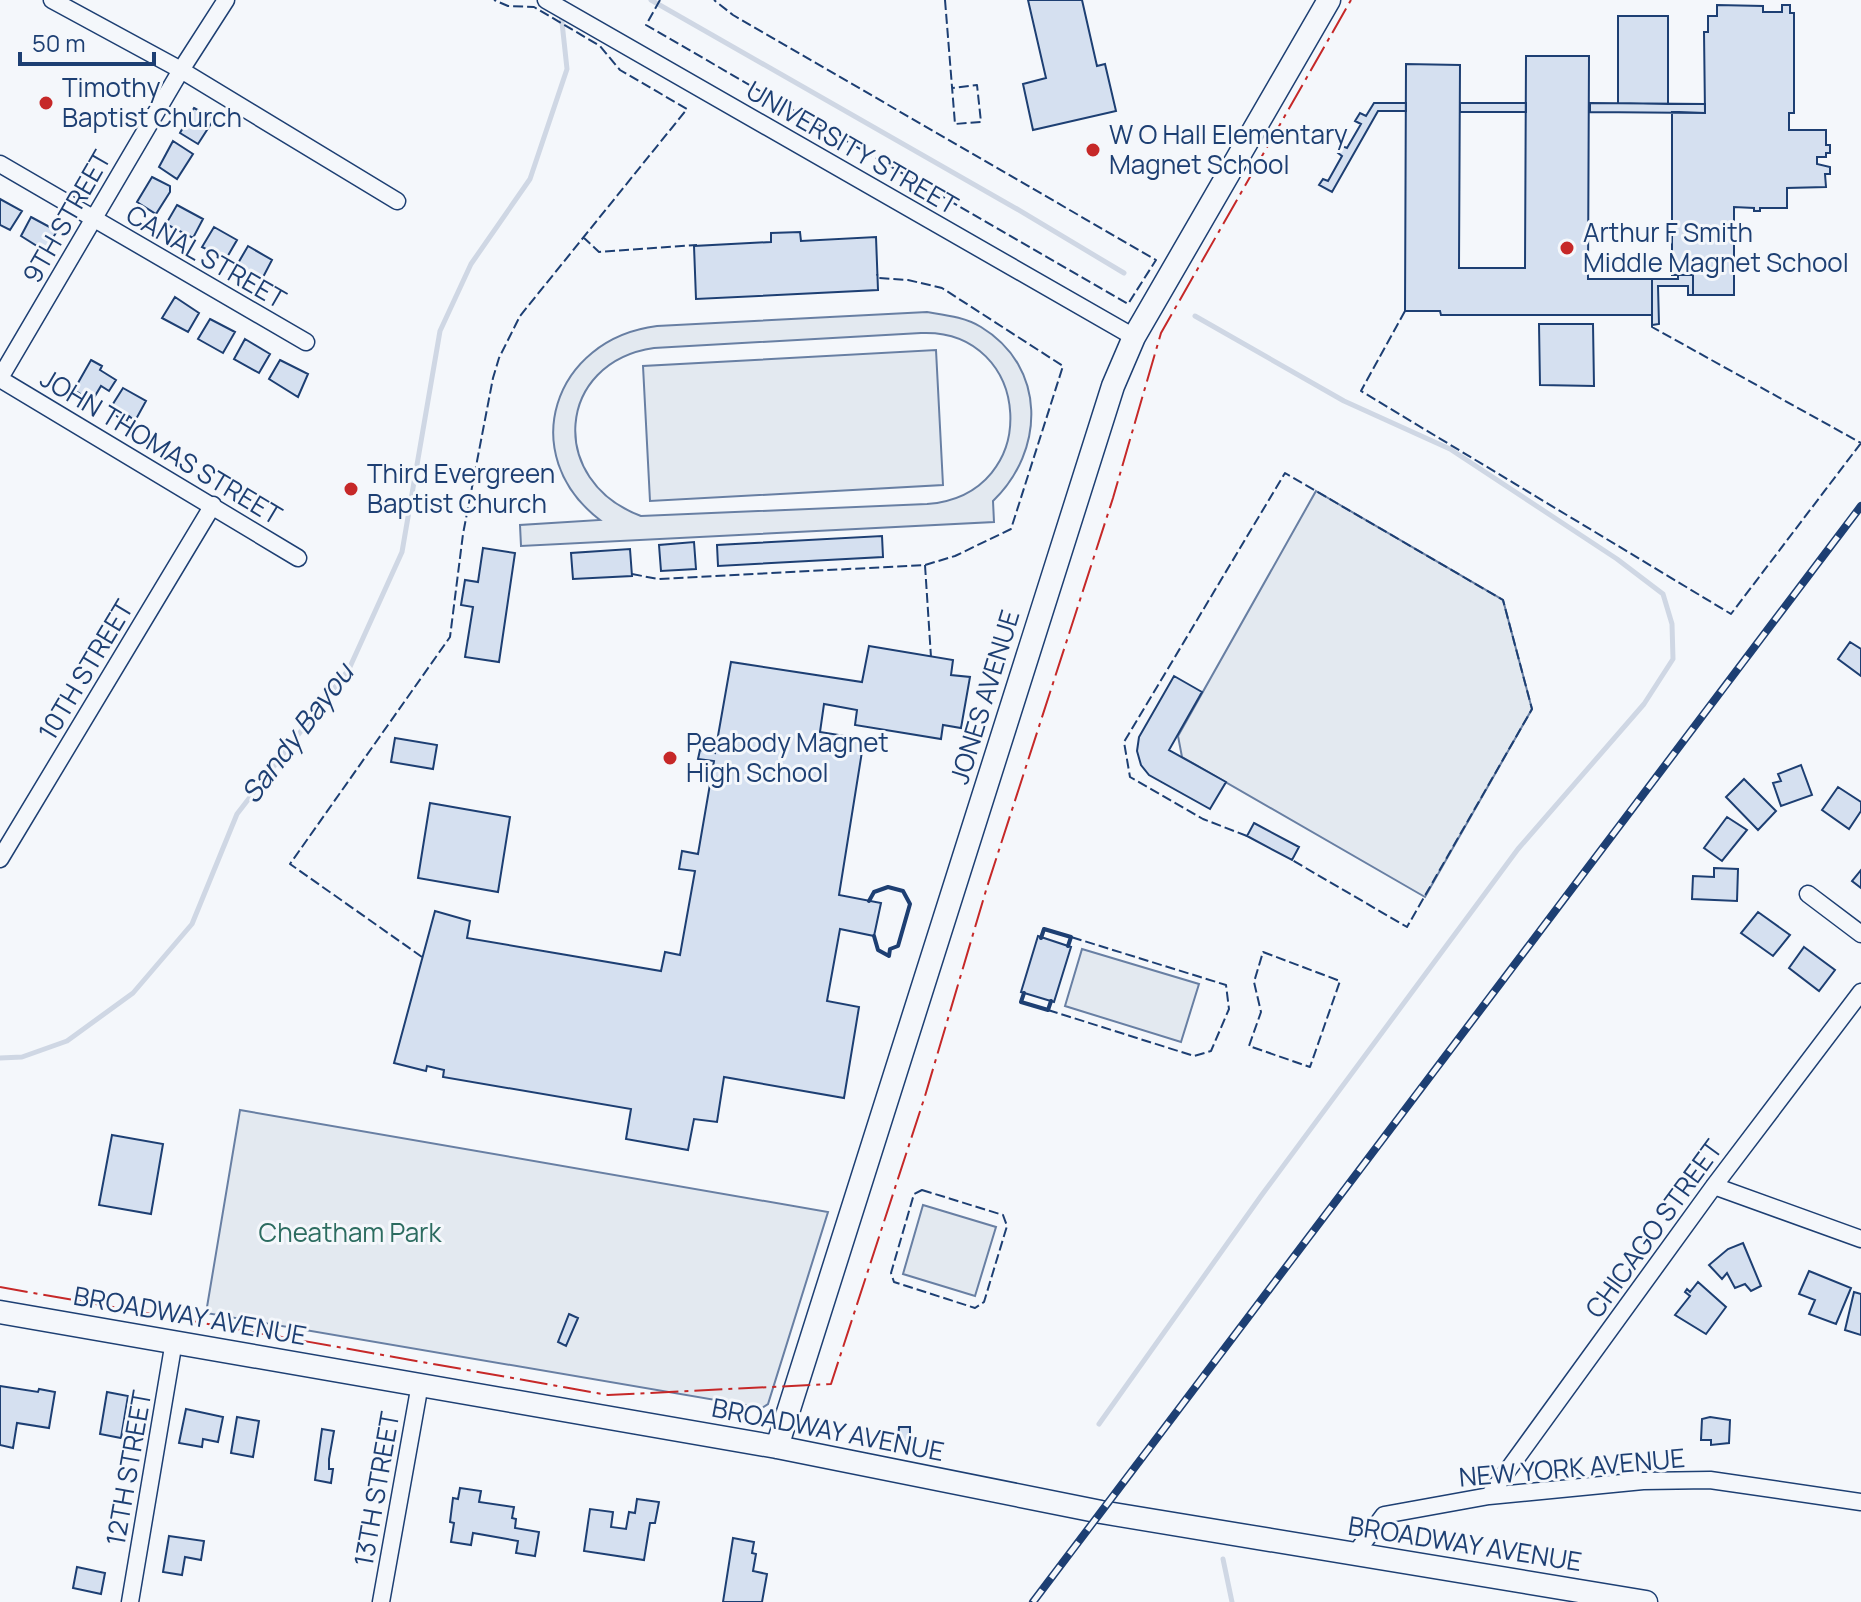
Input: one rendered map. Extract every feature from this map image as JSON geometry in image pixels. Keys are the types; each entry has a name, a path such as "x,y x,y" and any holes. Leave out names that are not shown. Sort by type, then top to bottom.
{"main road":[{"name":"JONES AVENUE","path":"777,1447 1113,386 1134,337 1329,0"},
{"name":"BROADWAY AVENUE","path":"0,1312 777,1447 1101,1512 1646,1602"}],"street":[{"path":"52,0 181,70 397,201"},
{"name":"9TH STREET","path":"0,378 181,70 226,0"},
{"name":"UNIVERSITY STREET","path":"546,0 1134,337"},
{"name":"CANAL STREET","path":"0,164 306,342"},
{"name":"JOHN THOMAS STREET","path":"0,378 298,558"},
{"name":"10TH STREET","path":"0,859 213,505"},
{"path":"1808,894 1861,934"},
{"name":"CHICAGO STREET","path":"1489,1496 1714,1186 1861,992"},
{"path":"1714,1186 1861,1239"},
{"name":"12TH STREET","path":"130,1602 174,1341"},
{"name":"13TH STREET","path":"381,1602 420,1384"},
{"name":"NEW YORK AVENUE","path":"1355,1554 1384,1515 1489,1496 1643,1481 1710,1480 1861,1502"}],"green space":[{"path":"927,312 962,319 981,327 1003,344 1018,364 1028,386 1031,410 1029,435 1022,458 1010,481 993,501 994,522 521,546 520,525 600,520 574,494 558,464 553,433 558,404 571,376 592,353 621,335 657,326","holes":["921,333 958,339 986,356 1003,383 1010,413 1006,445 992,473 965,494 927,504 641,516 611,499 590,477 578,451 576,424 582,398 597,375 621,358 654,348"]},
{"path":"936,350 943,485 650,501 643,366"},
{"path":"1316,491 1503,600 1532,709 1425,897 1182,757 1178,736"},
{"path":"1082,949 1199,984 1181,1042 1065,1006"},
{"name":"Cheatham Park","path":"240,1110 828,1212 768,1404 762,1408 206,1313"},
{"path":"923,1205 996,1227 975,1296 903,1274"}],"building":[{"name":"W O Hall Elementary Magnet School","path":"1028,0 1082,0 1097,66 1105,64 1116,111 1033,130 1023,84 1046,78"},
{"path":"1717,5 1763,6 1763,12 1782,12 1782,5 1790,5 1790,13 1794,13 1794,113 1789,113 1789,130 1826,130 1826,145 1830,145 1830,153 1826,153 1826,157 1817,157 1817,164 1830,167 1830,174 1825,174 1826,187 1787,188 1787,208 1760,208 1760,211 1754,211 1754,208 1734,207 1734,295 1693,295 1693,275 1672,275 1672,112 1705,113 1704,32 1708,32 1708,16 1717,16"},
{"path":"1618,16 1668,16 1668,104 1618,103"},
{"name":"Arthur F Smith Middle Magnet School","path":"1526,56 1589,56 1588,279 1652,279 1652,315 1441,315 1440,311 1405,311 1406,64 1460,65 1459,268 1525,268"},
{"path":"1374,103 1406,103 1406,111 1378,111 1332,192 1319,185 1323,179 1328,181 1342,156 1338,153 1342,146 1347,148 1361,124 1355,121 1360,113 1366,116"},
{"path":"1460,103 1526,103 1526,112 1460,112"},
{"path":"1590,103 1705,104 1705,113 1590,112"},
{"path":"194,108 214,119 198,144 180,133"},
{"path":"173,141 193,154 177,179 159,167"},
{"path":"152,177 170,186 170,192 156,214 137,202"},
{"path":"0,199 22,211 10,230 0,225"},
{"path":"177,205 203,219 193,238 166,224"},
{"path":"31,217 57,231 45,251 21,236"},
{"path":"214,227 237,240 226,259 202,247"},
{"path":"800,232 801,241 876,237 878,290 696,299 694,246 771,242 771,233"},
{"path":"248,246 272,260 261,281 237,265"},
{"path":"1678,275 1693,275 1693,295 1688,295 1688,286 1658,286 1659,324 1652,325 1652,279 1678,279"},
{"path":"175,297 199,313 188,332 162,318"},
{"path":"210,319 235,332 223,353 198,339"},
{"path":"1539,324 1593,324 1594,386 1540,385"},
{"path":"245,339 270,354 259,373 234,359"},
{"path":"91,360 116,380 109,391 101,386 92,401 74,390"},
{"path":"280,360 308,374 298,397 269,379"},
{"path":"123,388 146,401 135,421 129,416 126,422 115,415 117,411 111,407"},
{"path":"882,536 883,557 718,566 717,545"},
{"path":"694,542 696,569 661,571 659,545"},
{"path":"483,548 515,553 499,662 465,657 473,607 461,605 465,580 478,582"},
{"path":"630,549 632,576 573,579 571,553"},
{"path":"1850,642 1861,649 1861,676 1838,659"},
{"name":"Peabody Magnet High School","path":"869,646 953,660 951,675 970,677 961,728 943,725 941,739 855,725 857,710 824,704 820,732 864,739 839,895 881,903 874,936 840,929 827,1001 859,1007 844,1098 724,1077 717,1122 694,1119 688,1150 626,1139 631,1109 443,1077 444,1070 427,1066 426,1071 394,1063 435,911 470,921 467,938 661,971 665,952 680,955 695,871 679,869 682,851 698,854 714,761 698,759 700,750 715,753 731,662 862,682"},
{"path":"1174,676 1202,692 1169,750 1226,782 1210,809 1149,775 1141,765 1137,751 1139,737"},
{"path":"395,738 437,745 433,769 391,762"},
{"path":"1801,765 1812,795 1781,806 1773,783 1781,781 1778,774"},
{"path":"1744,779 1776,811 1758,830 1726,797"},
{"path":"1838,787 1861,802 1861,811 1849,829 1822,810"},
{"path":"430,803 510,817 498,892 418,878"},
{"path":"1727,817 1747,830 1722,861 1704,848"},
{"path":"1254,823 1299,847 1292,860 1247,836"},
{"path":"1714,868 1738,869 1737,901 1692,899 1693,876 1714,877"},
{"path":"1861,870 1861,888 1852,881"},
{"path":"1758,912 1790,935 1773,956 1741,933"},
{"path":"1038,936 1071,947 1054,1002 1021,992"},
{"path":"1804,947 1835,970 1819,991 1789,968"},
{"path":"112,1135 163,1144 151,1214 99,1205"},
{"path":"1743,1243 1761,1286 1751,1291 1745,1284 1735,1288 1727,1273 1722,1279 1709,1265 1728,1249"},
{"path":"1809,1271 1851,1288 1836,1324 1809,1314 1815,1300 1799,1294"},
{"path":"1698,1282 1726,1307 1706,1334 1675,1315 1690,1296 1685,1292 1687,1289 1690,1292"},
{"path":"1854,1292 1861,1294 1861,1335 1845,1330"},
{"path":"569,1314 578,1318 566,1346 558,1342"},
{"path":"0,1386 55,1392 49,1428 17,1423 13,1448 0,1445"},
{"path":"107,1392 128,1396 121,1438 100,1434"},
{"path":"186,1409 223,1417 218,1442 203,1439 202,1447 179,1443"},
{"path":"237,1417 259,1421 253,1457 231,1453"},
{"path":"1702,1419 1730,1420 1729,1443 1711,1445 1711,1440 1701,1440"},
{"path":"899,1427 910,1427 910,1441 898,1441"},
{"path":"322,1429 334,1431 329,1459 329,1469 333,1469 331,1483 315,1480"},
{"path":"460,1488 481,1491 479,1502 514,1507 512,1518 516,1519 515,1528 539,1532 535,1556 516,1553 518,1541 473,1533 471,1545 451,1542 453,1498 458,1499"},
{"path":"637,1499 659,1502 655,1523 650,1523 644,1560 584,1551 590,1509 613,1512 611,1527 626,1529 629,1512 635,1513"},
{"path":"169,1536 204,1541 201,1560 185,1557 182,1575 163,1572"},
{"path":"733,1538 754,1542 752,1553 756,1554 753,1571 767,1574 762,1602 723,1602"},
{"path":"77,1567 105,1573 101,1594 73,1588"}],"waterway":[{"path":"651,0 1124,273"},
{"name":"Sandy Bayou","path":"0,1058 22,1057 67,1041 133,993 192,924 237,814 349,669 402,552 440,331 471,264 530,179 567,69 561,13"},
{"path":"1099,1424 1261,1196 1518,849 1644,704 1673,659 1672,624 1663,594 1617,559 1450,449 1344,401 1195,316"},
{"path":"1223,1559 1232,1602"}],"railway":[{"path":"1033,1602 1861,506"}],"fence":[{"path":"422,957 290,864 450,637 463,534 493,378 499,358 520,316 687,109 620,70 600,46 534,7 508,6 494,0"},
{"path":"660,0 646,25 1128,304 1156,260 733,15 714,0"},
{"path":"945,0 955,124 981,122 977,85 952,88"},
{"path":"583,237 599,252 697,245"},
{"path":"632,574 658,579 925,565 955,556 1011,529 1063,366 942,288 908,280 878,278 877,274"},
{"path":"1405,311 1361,391 1731,614 1861,443"},
{"path":"1652,325 1861,443"},
{"path":"1247,836 1203,819 1130,777 1124,742 1285,473 1503,600 1532,709 1407,927 1292,860"},
{"path":"925,565 931,657"},
{"path":"1048,1010 1194,1056 1211,1051 1229,1009 1226,985 1071,937"},
{"path":"1263,952 1340,981 1310,1067 1249,1046 1261,1012 1254,982 1263,952"},
{"path":"922,1190 1003,1215 1007,1226 984,1302 975,1308 894,1282 891,1273 914,1194 922,1190"}],"wall":[{"path":"869,901 874,892 888,887 903,891 910,904 898,946 890,949 889,956 878,950 874,936"},
{"path":"1041,938 1044,929 1071,937 1068,946"},
{"path":"1024,993 1021,1002 1048,1010 1051,1001"}],"power":[{"path":"0,1287 608,1395 831,1384 1113,498 1161,333 1351,0"}],"place":[{"name":"Timothy Baptist Church","path":"46,103"},
{"name":"W O Hall Elementary Magnet School","path":"1093,150"},
{"name":"Arthur F Smith Middle Magnet School","path":"1567,248"},
{"name":"Third Evergreen Baptist Church","path":"351,489"},
{"name":"Peabody Magnet High School","path":"670,758"}]}
